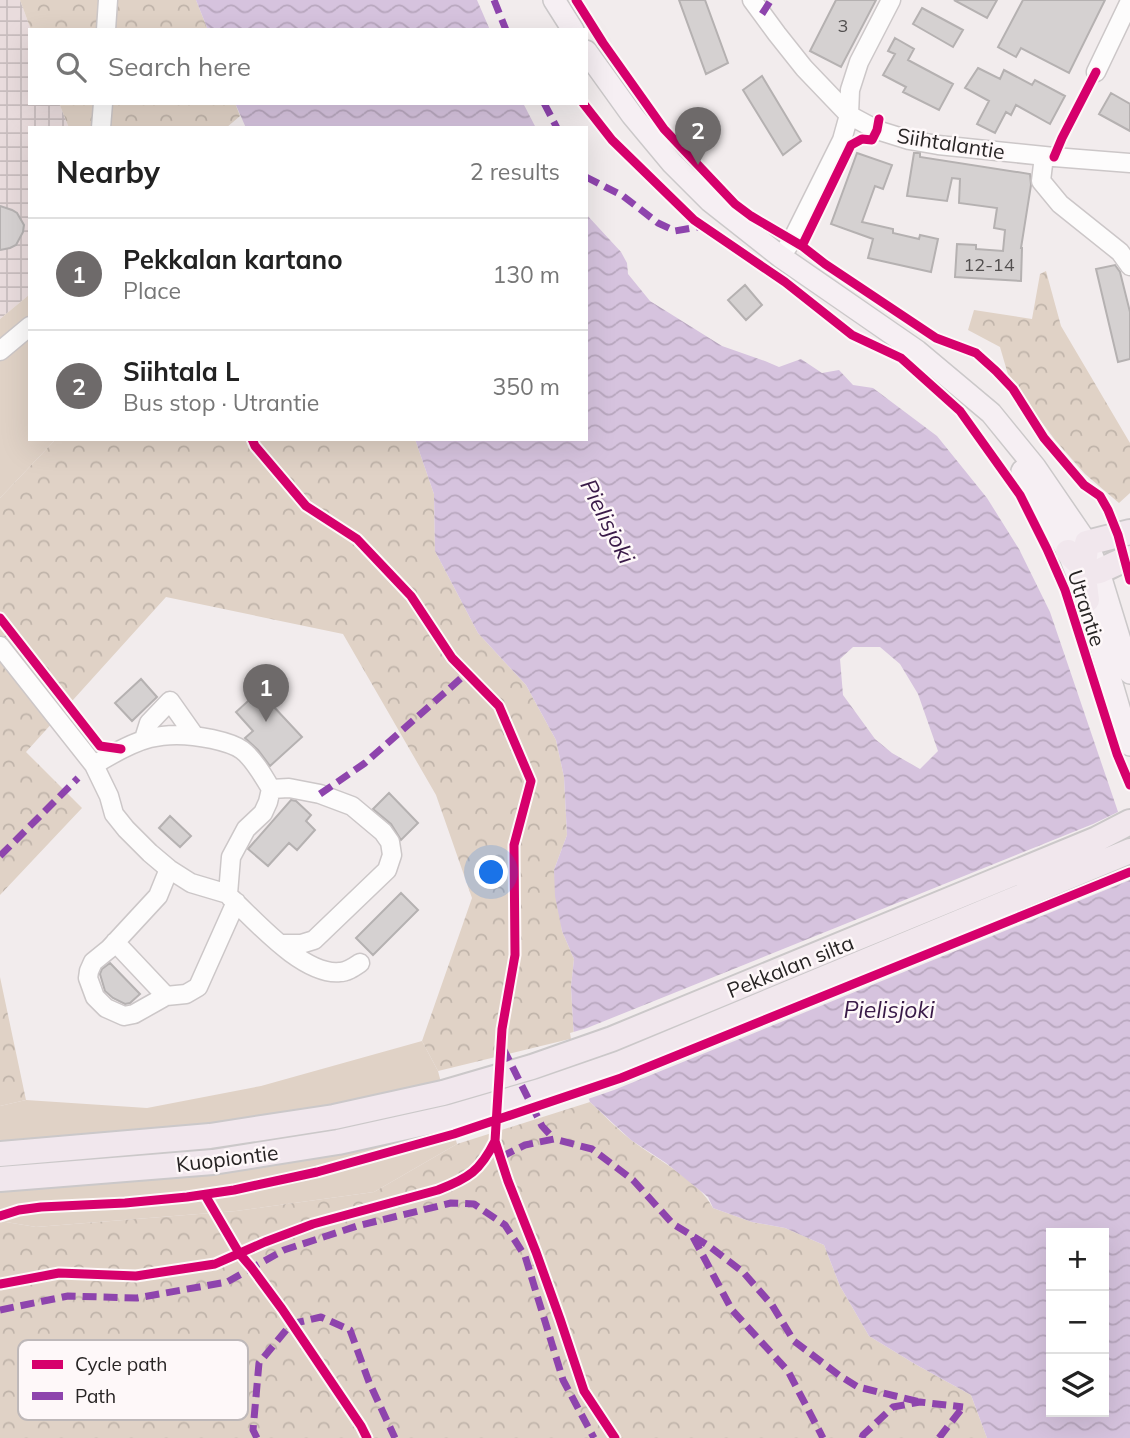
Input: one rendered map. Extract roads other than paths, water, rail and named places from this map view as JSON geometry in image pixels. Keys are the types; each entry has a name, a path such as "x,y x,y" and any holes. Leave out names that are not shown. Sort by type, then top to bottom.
{"highway":[{"path":"1085,559 1130,532"},
{"path":"1085,559 1130,558"},
{"path":"1085,559 1087,600"},
{"name":"Pekkalan silta","path":"443,1093 532,1067 612,1039 1097,839 1130,822"},
{"name":"Pekkalan silta","path":"451,1117 540,1091 621,1063 1130,851"},
{"name":"Kuopiontie","path":"0,1154 210,1136 334,1117 443,1093"},
{"name":"Kuopiontie","path":"0,1179 213,1162 327,1144 451,1117"}],"main road":[{"path":"554,0 572,28"},
{"name":"Utrantie","path":"588,54 632,115 709,201 780,257 917,351 991,414 1035,467 1085,559 1130,673"},
{"name":"Utrantie","path":"1087,600 1130,745"}],"street":[{"path":"106,28 108,0"},
{"name":"Siihtalantie","path":"752,0 804,68 849,115 877,130 938,145 1130,163"},
{"path":"780,257 792,240 842,140 849,115 850,90 859,62 891,0"},
{"path":"1096,72 1130,1"},
{"path":"102,126 103,105"},
{"path":"1044,156 1041,181 1060,204 1120,252 1130,266"},
{"path":"0,351 28,328"},
{"path":"0,646 94,765 114,814 150,853 191,883 232,898 279,944 303,961 322,971 343,972 360,964"},
{"path":"144,739 149,723 170,701 194,735"},
{"path":"94,765 144,739 194,735 220,740 242,750 271,789 262,813 246,829 231,857 232,898 198,987 186,994 166,996 134,1014 124,1016 106,1007 95,997 88,978 89,971 93,962 158,896 169,869"},
{"path":"271,789 289,788 320,794 352,806 383,832 390,842 392,855 387,870 313,940 301,944 279,944"},
{"path":"115,942 166,996"}],"water":[{"path":"196,0 477,0 489,28 207,28"},
{"path":"236,105 524,105 535,126 245,126"},
{"name":"Pielisjoki","path":"588,216 621,252 627,263 628,274 650,301 722,346 779,367 801,359 822,373 839,370 853,385 873,388 937,436 987,498 1019,549 1050,612 1130,847 1130,1438 987,1438 971,1395 869,1336 840,1286 824,1245 785,1228 752,1222 713,1208 708,1197 666,1163 631,1140 590,1102 581,1079 574,1038 571,987 574,959 562,931 555,896 554,870 567,835 564,777 556,740 526,685 478,633 435,551 434,494 416,441 588,441","holes":["853,647 880,647 900,664 918,694 938,751 920,769 892,753 875,739 843,695 840,659"]}],"place":[{"name":"Siihtala L","path":"698,165"},
{"name":"Pekkalan kartano","path":"266,722"}]}
